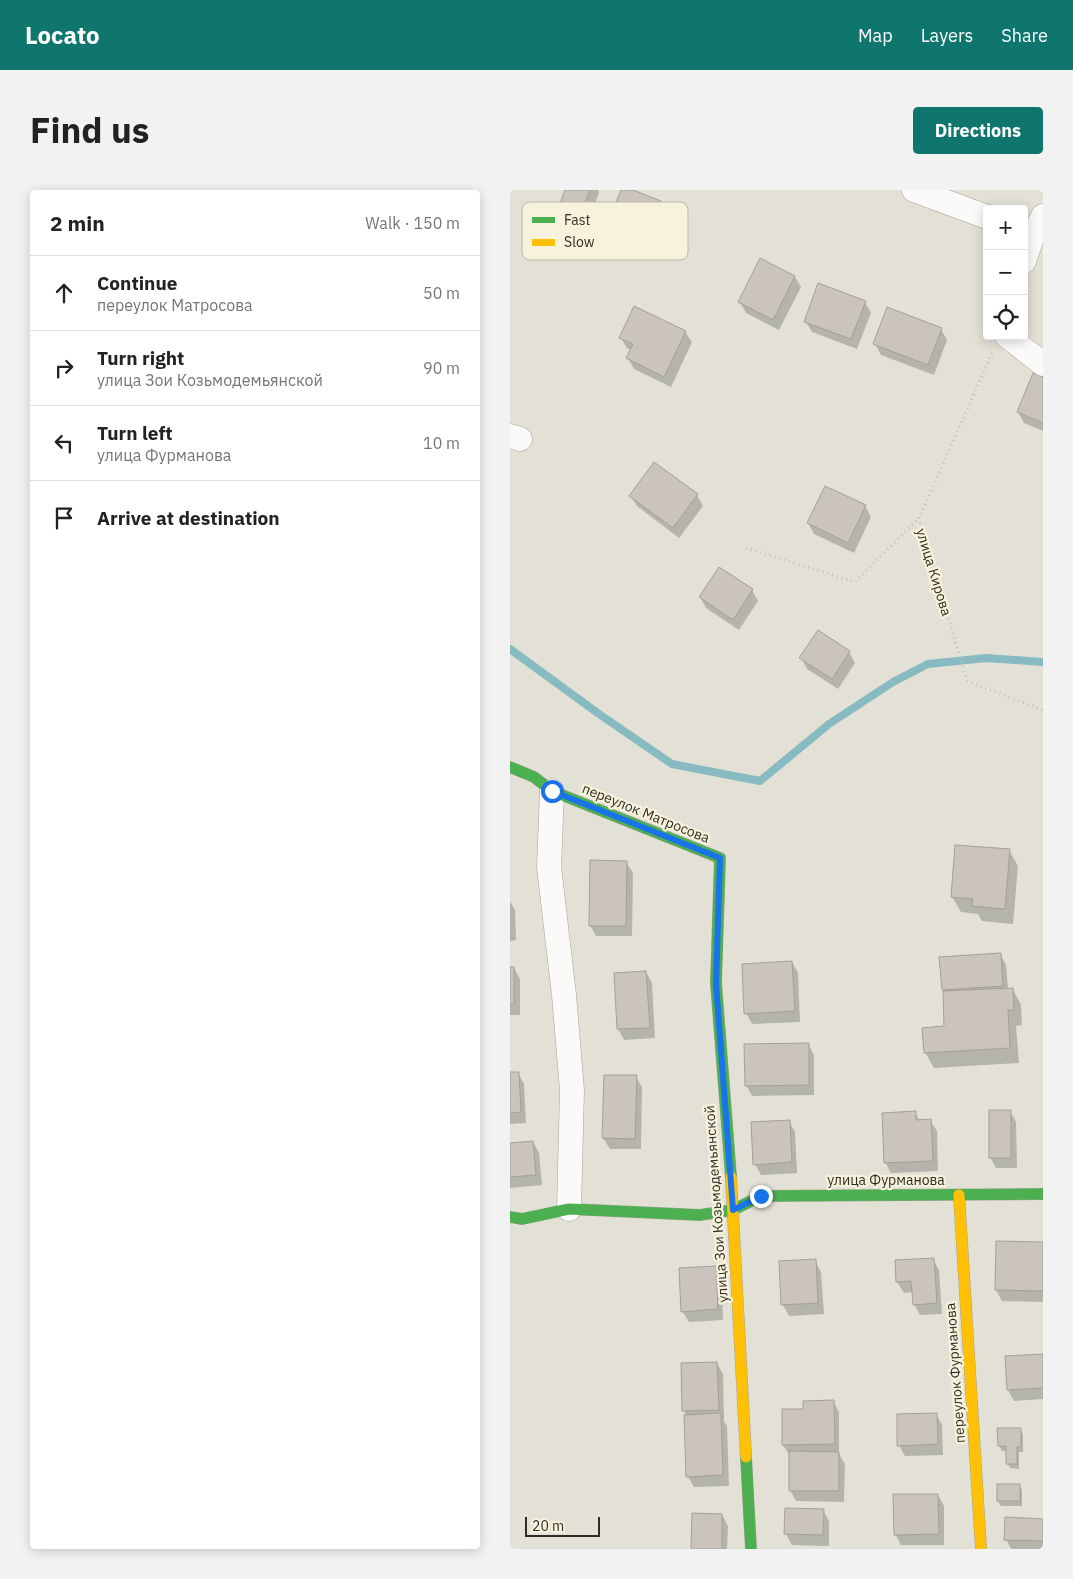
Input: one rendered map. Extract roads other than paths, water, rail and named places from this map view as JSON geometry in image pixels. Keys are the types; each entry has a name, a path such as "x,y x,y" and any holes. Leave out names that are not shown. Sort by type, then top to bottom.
{"street":[{"path":"914,190 983,216"},
{"path":"1027,250 1033,227"},
{"path":"1001,341 1043,364"},
{"name":"переулок Матросова","path":"510,767 534,778 552,791 720,858"},
{"path":"552,791 549,867 564,995 572,1090 569,1209"},
{"name":"улица Зои Козьмодемьянской","path":"720,858 716,984 733,1210 751,1549"},
{"name":"улица Фурманова","path":"510,1217 522,1219 569,1209 700,1216 733,1210 761,1196 1043,1194"},
{"name":"переулок Фурманова","path":"959,1195 981,1549"}],"waterway":[{"path":"510,649 672,764 760,781 829,724 893,682 928,664 986,658 1043,662"}]}
